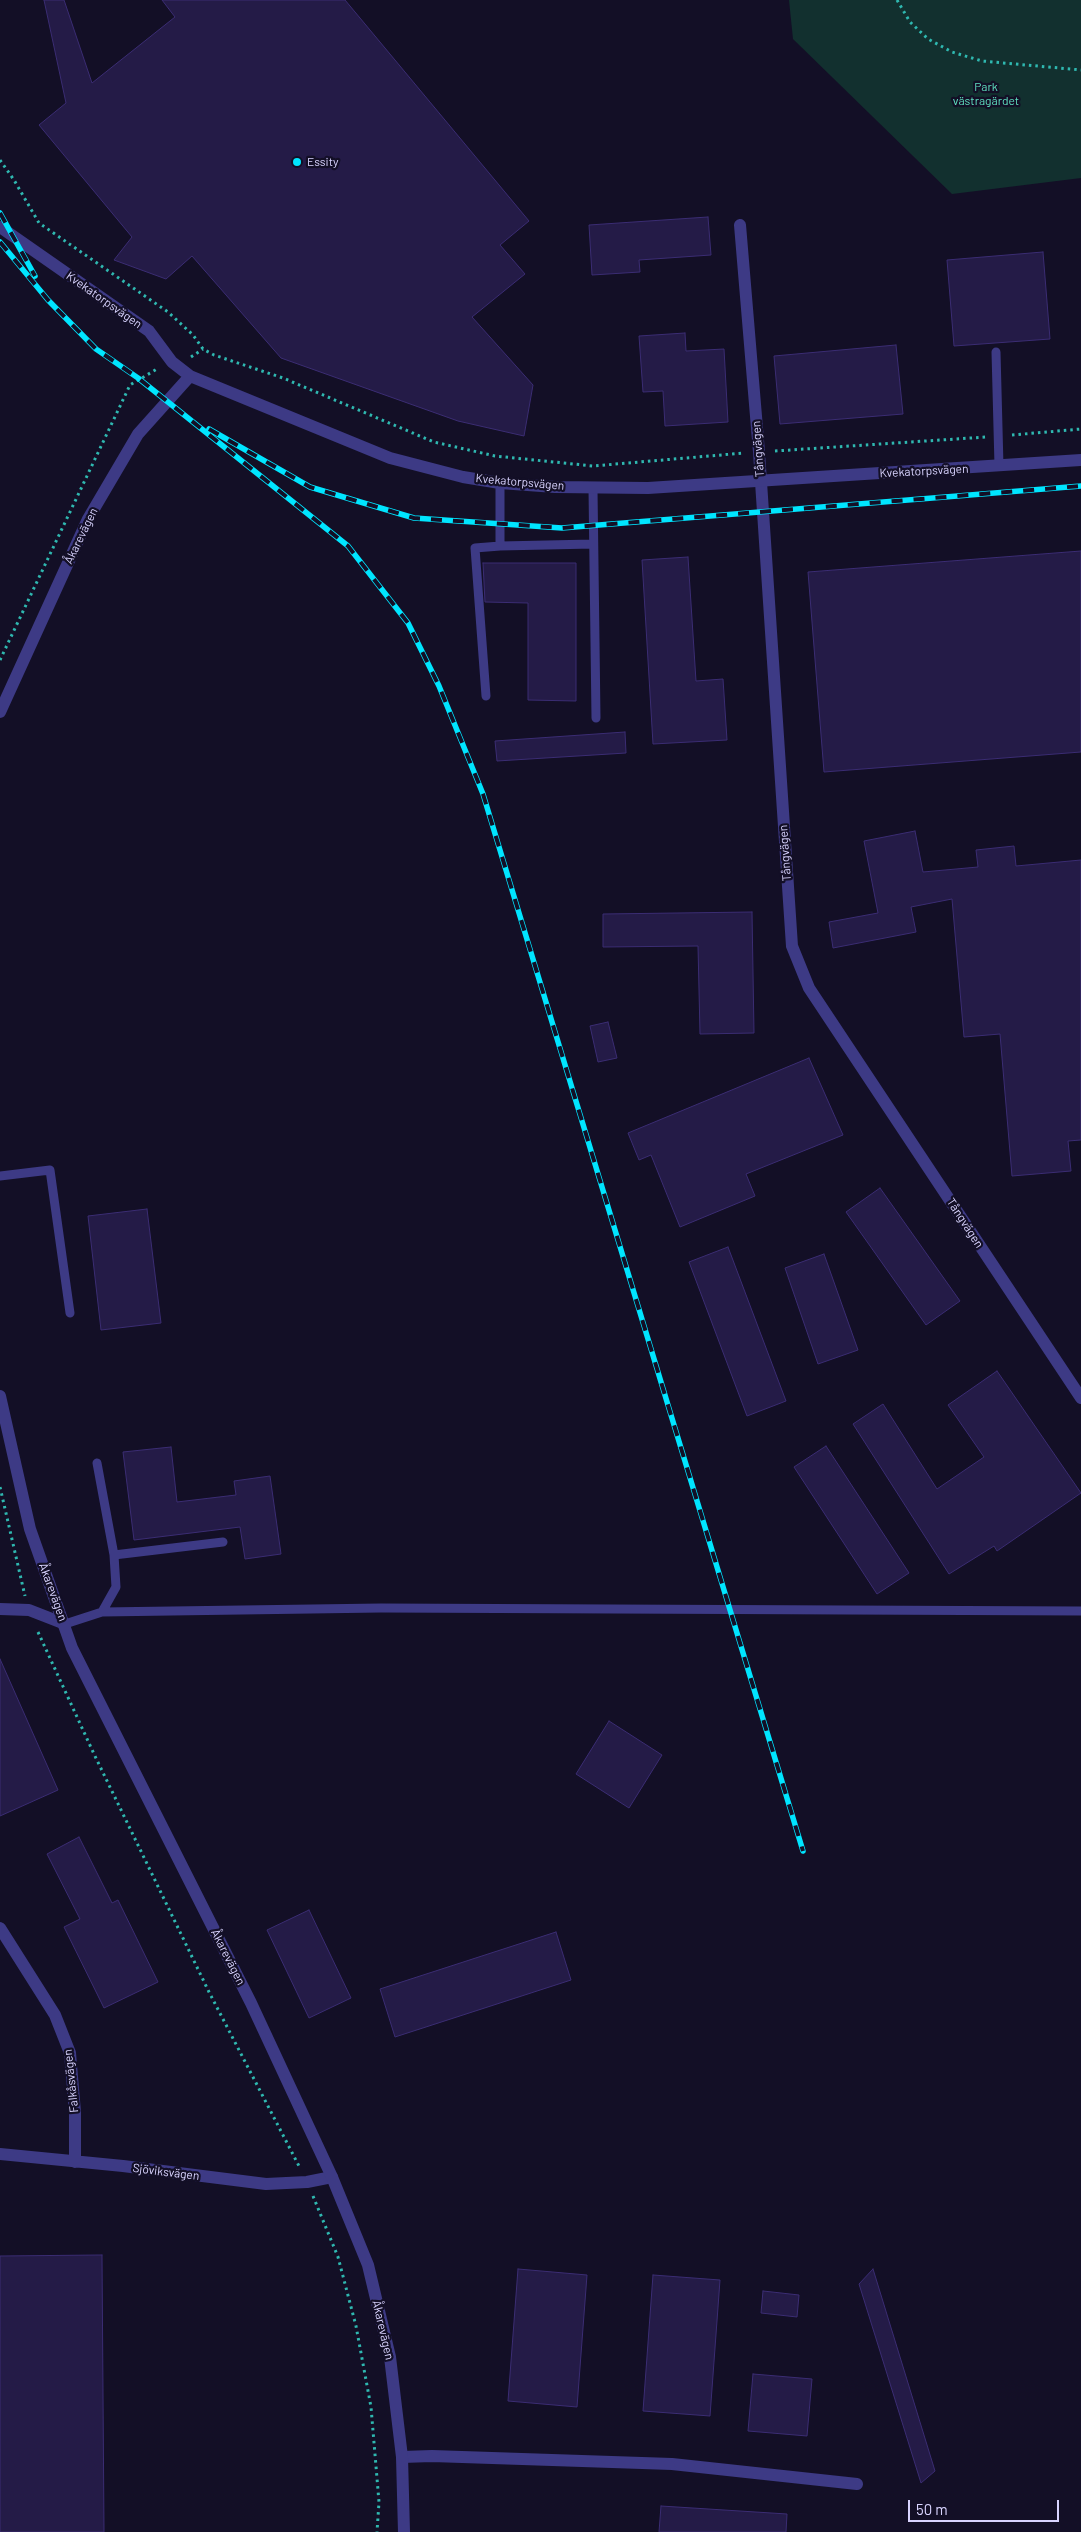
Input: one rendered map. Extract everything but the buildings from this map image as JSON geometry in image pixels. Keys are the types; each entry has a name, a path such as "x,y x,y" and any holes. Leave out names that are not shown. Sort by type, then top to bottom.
{"street":[{"name":"Tångvägen","path":"740,225 760,480 790,932 798,965 809,988 1081,1398"},
{"name":"Kvekatorpsvägen","path":"0,227 149,331 172,362 190,376 390,458 463,477 500,483 593,488 648,488 1081,460"},
{"name":"Åkarevägen","path":"0,712 88,519 138,434 190,376"},
{"name":"Åkarevägen","path":"0,1396 30,1529 72,1648 251,2003 332,2177 368,2265 390,2357 402,2457 404,2532"},
{"path":"0,1610 28,1610 65,1624"},
{"name":"Falkåsvägen","path":"0,1928 56,2015 70,2053 75,2112 75,2162"},
{"name":"Sjöviksvägen","path":"0,2154 123,2166 266,2184 307,2182 332,2177"},
{"path":"402,2457 432,2456 672,2464 857,2484"}],"lane":[{"path":"996,352 999,466"},
{"path":"500,483 500,546"},
{"path":"593,488 592,544 596,718"},
{"path":"486,696 476,548 592,544"},
{"path":"0,1176 50,1170 70,1313"},
{"path":"97,1463 114,1555 116,1586 102,1612"},
{"path":"114,1555 223,1542"},
{"path":"65,1624 102,1612 381,1608 1081,1611"}],"path":[{"path":"897,0 910,22 922,33 952,52 982,61 1081,70"},
{"path":"0,160 39,223 168,312 192,335 203,349 214,355 283,378 434,442 495,456 593,466 1081,429"},
{"path":"0,1487 28,1610 94,1754 209,1992 307,2182 338,2257 356,2326 371,2407 379,2502 377,2532"}],"green space":[{"name":"Park västragärdet","path":"789,0 1081,0 1081,178 952,194 793,39"}],"railway":[{"path":"0,213 35,276"},
{"path":"0,242 48,300 96,349 138,378 348,546 408,623 439,686 483,794 803,1851"},
{"path":"209,429 310,487 414,518 562,528 1081,486"}],"place":[{"name":"Essity","path":"297,162"}]}
